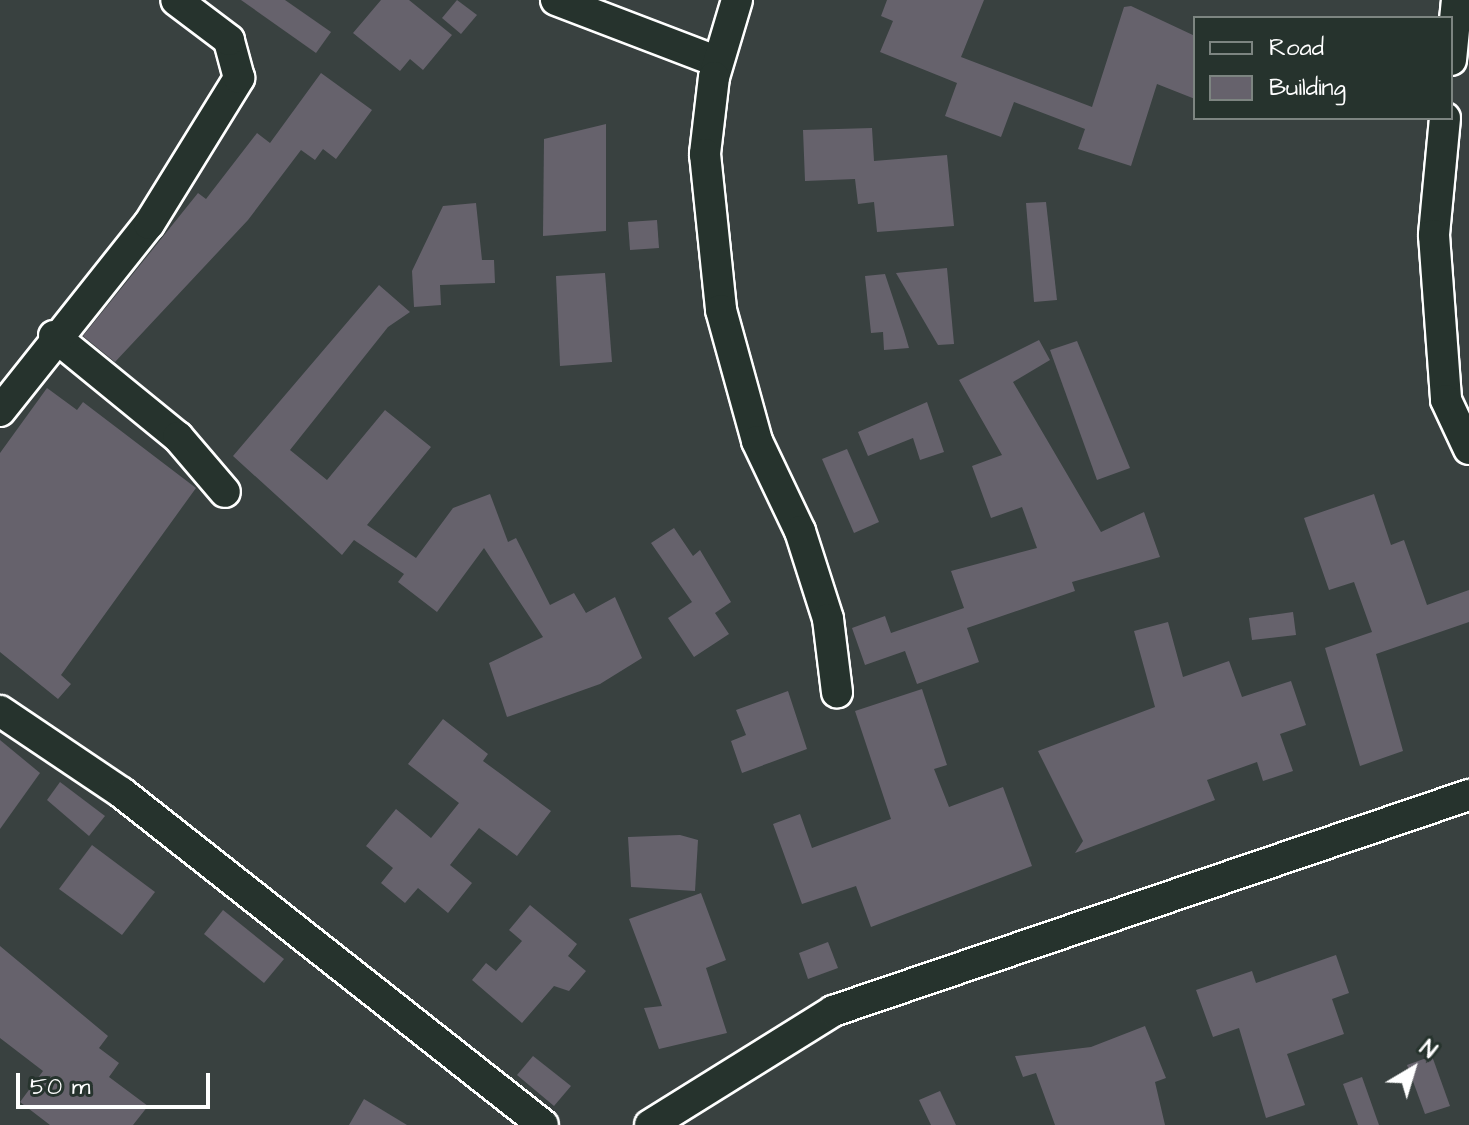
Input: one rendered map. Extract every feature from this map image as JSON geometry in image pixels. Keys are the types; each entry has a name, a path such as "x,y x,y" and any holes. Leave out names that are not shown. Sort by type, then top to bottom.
{"street":[{"path":"0,411 54,336 149,224 239,78 229,40 176,0"},
{"path":"556,0 718,62"},
{"path":"737,0 718,62 705,154 721,310 757,441 800,531 828,619 837,692"},
{"path":"1453,40 1457,0"},
{"path":"1445,120 1435,250 1446,400 1469,449"},
{"path":"54,336 178,437 225,492"},
{"path":"0,711 122,793 543,1125"},
{"path":"650,1125 833,1011 1469,795"}],"building":[{"path":"241,0 285,0 331,32 316,53"},
{"path":"381,0 409,0 452,35 423,70 410,59 400,71 353,33"},
{"path":"457,0 477,15 461,34 442,18"},
{"path":"887,0 984,0 961,57 1092,107 1124,7 1131,6 1193,35 1193,98 1157,84 1131,166 1078,149 1085,129 1014,102 1001,137 945,116 957,83 880,52 893,21 881,16"},
{"path":"321,73 372,110 336,159 323,149 315,160 301,150 248,220 115,362 83,336 198,193 206,199 257,133 270,143"},
{"path":"606,124 606,231 543,236 544,139"},
{"path":"872,128 874,161 947,155 954,226 877,232 874,202 858,204 855,179 805,181 803,130"},
{"path":"1046,202 1057,300 1034,302 1026,203"},
{"path":"476,203 482,260 494,260 495,283 440,285 441,305 414,307 412,271 443,206"},
{"path":"657,220 659,248 630,250 628,222"},
{"path":"947,268 954,344 938,345 896,273"},
{"path":"605,273 612,362 560,366 556,276"},
{"path":"885,274 909,348 884,350 883,332 871,333 865,276"},
{"path":"379,285 410,312 388,327 290,450 327,480 385,410 431,447 367,525 416,558 453,508 490,494 508,542 516,538 550,605 574,593 586,613 615,597 642,658 600,684 507,717 489,663 543,637 484,548 437,612 398,582 404,574 354,540 342,555 233,456"},
{"path":"1039,340 1050,360 1013,382 1101,532 1144,512 1160,557 1072,582 1075,591 967,628 979,662 917,684 905,651 865,665 852,628 885,616 891,633 964,608 951,571 1037,548 1022,507 991,518 972,466 1002,455 959,380"},
{"path":"1077,341 1130,468 1097,480 1050,350"},
{"path":"47,388 77,410 83,402 196,488 61,675 71,684 58,699 0,652 0,453"},
{"path":"927,402 944,452 920,460 913,438 868,456 858,432"},
{"path":"847,449 879,522 854,533 822,459"},
{"path":"1374,494 1391,545 1404,540 1427,605 1469,590 1469,622 1376,654 1403,751 1360,766 1325,648 1372,632 1354,582 1329,590 1304,518"},
{"path":"674,528 693,556 700,550 731,602 715,613 729,634 694,657 668,618 692,602 651,543"},
{"path":"1293,612 1296,635 1252,640 1249,618"},
{"path":"1168,622 1183,677 1229,661 1242,697 1291,681 1306,725 1280,734 1293,771 1263,781 1257,762 1207,780 1215,800 1075,853 1083,841 1038,751 1155,707 1134,631"},
{"path":"922,689 947,765 934,769 949,807 1003,787 1032,866 871,927 856,886 802,904 773,824 800,814 812,848 891,819 855,711"},
{"path":"788,691 807,749 742,773 731,741 746,735 736,710"},
{"path":"443,719 488,754 483,761 551,811 517,856 479,828 450,865 472,883 448,913 418,888 405,903 381,883 393,868 366,846 396,809 431,838 459,803 408,764"},
{"path":"0,740 40,773 0,829"},
{"path":"60,782 105,816 89,836 47,800"},
{"path":"680,835 698,840 695,891 631,887 628,837"},
{"path":"92,845 155,892 122,935 59,889"},
{"path":"701,893 726,960 706,968 727,1033 659,1049 644,1008 662,1006 629,919"},
{"path":"530,905 577,944 568,956 586,971 569,991 554,986 522,1023 472,980 486,963 496,971 522,941 509,930"},
{"path":"223,910 284,959 264,983 204,934"},
{"path":"828,942 838,968 808,979 799,953"},
{"path":"0,946 108,1036 99,1048 119,1063 109,1077 148,1106 133,1125 50,1125 20,1102 43,1071 0,1038"},
{"path":"1336,955 1349,993 1332,999 1344,1034 1287,1054 1305,1105 1266,1118 1239,1028 1213,1037 1196,990 1252,971 1256,983"},
{"path":"1145,1026 1166,1078 1155,1082 1165,1125 1055,1125 1036,1073 1023,1077 1015,1056 1091,1047"},
{"path":"533,1056 571,1086 554,1106 517,1075"},
{"path":"1432,1056 1450,1106 1425,1114 1407,1065"},
{"path":"1362,1077 1379,1125 1358,1125 1343,1084"},
{"path":"940,1091 956,1125 931,1125 919,1100"},
{"path":"364,1099 407,1125 349,1125"}]}
